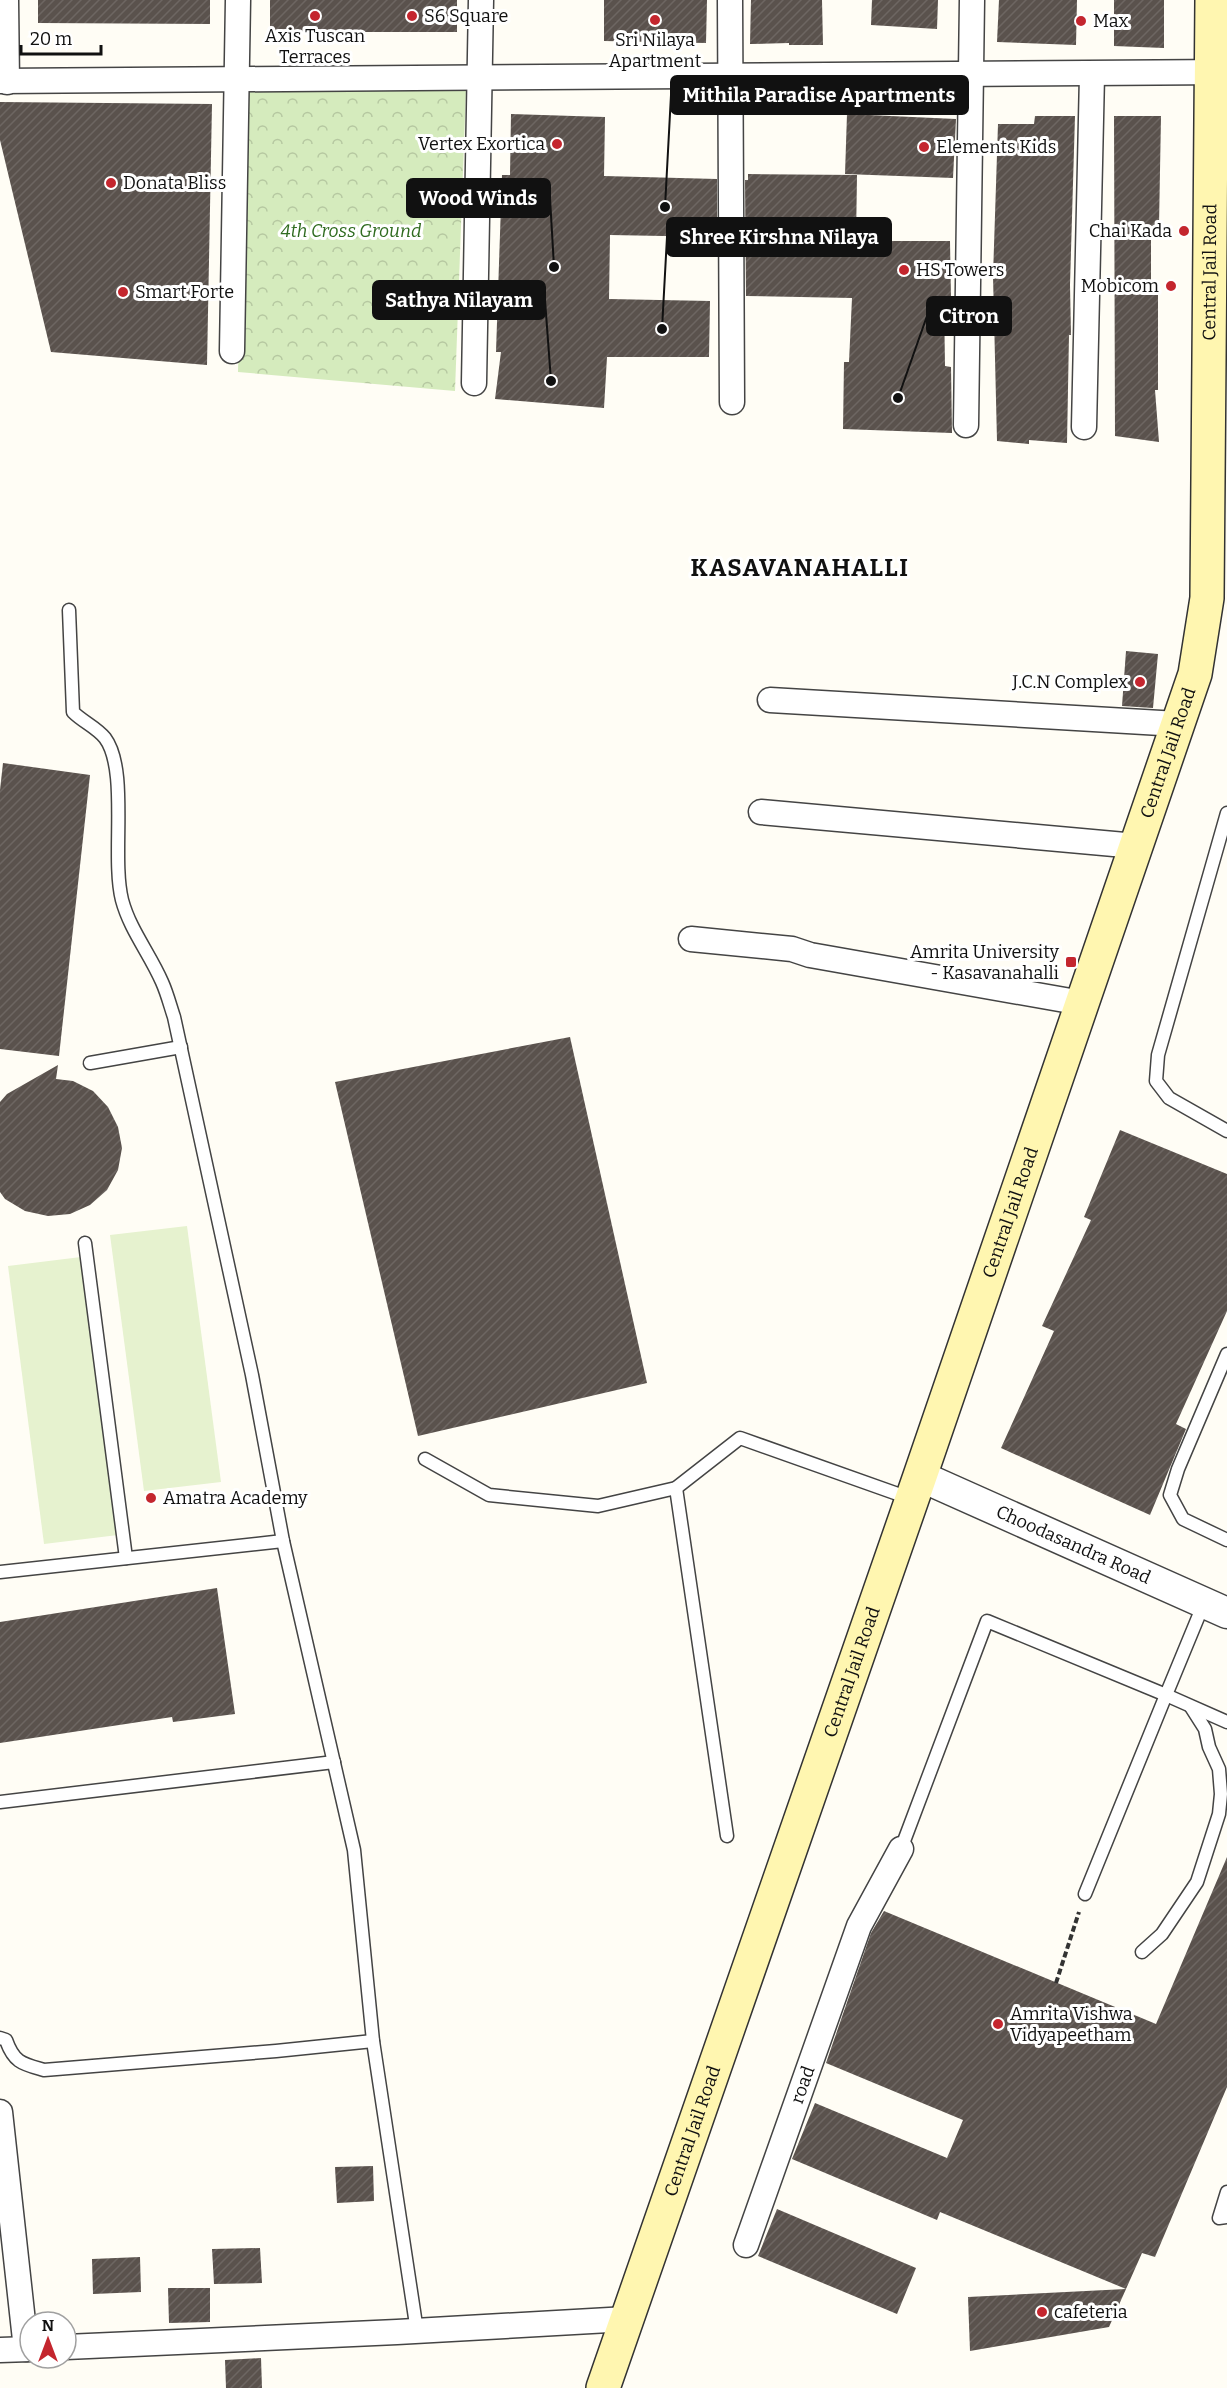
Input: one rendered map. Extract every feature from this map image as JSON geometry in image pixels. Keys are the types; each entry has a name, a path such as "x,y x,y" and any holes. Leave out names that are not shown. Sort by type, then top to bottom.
{"main road":[{"name":"Central Jail Road","path":"603,2388 916,1488 1194,674 1207,598 1219,73 1212,0"}],"street":[{"path":"6,0 4,81 1219,73"},
{"path":"232,351 238,0"},
{"path":"474,383 481,0"},
{"path":"730,0 732,402"},
{"path":"966,425 972,0"},
{"path":"1084,427 1092,75"},
{"path":"770,700 1178,724"},
{"path":"761,812 1136,846"},
{"path":"691,939 792,950 1082,1003"},
{"name":"Choodasandra Road","path":"916,1488 1216,1608"},
{"name":"road","path":"746,2245 859,1926 902,1849"},
{"path":"0,2112 23,2310"},
{"path":"78,2346 627,2319"},
{"path":"0,2350 18,2349"}],"lane":[{"path":"69,610 73,712 97,730 111,750 116,774 117,866 122,899 129,920 162,981 174,1017 252,1375 283,1541 354,1850 374,2041 417,2331"},
{"path":"1227,813 1158,1055 1155,1081 1169,1098 1227,1131"},
{"path":"90,1063 181,1047"},
{"path":"85,1243 126,1558"},
{"path":"1227,1354 1178,1469 1170,1495 1183,1519 1227,1540"},
{"path":"425,1459 489,1495 598,1506 676,1488 740,1438 916,1488"},
{"path":"676,1488 727,1836"},
{"path":"0,1572 283,1541"},
{"path":"1085,1894 1166,1695 1216,1608"},
{"path":"902,1849 987,1621 1227,1722"},
{"path":"1142,1952 1162,1934 1197,1882 1219,1814 1221,1794 1219,1769 1209,1747 1205,1729 1191,1707"},
{"path":"0,1802 334,1762"},
{"path":"0,2038 6,2040 11,2055 26,2065 44,2070 374,2041"},
{"path":"1227,2192 1219,2218 1227,2217"}],"path":[{"path":"1056,1983 1085,1894"}],"green space":[{"name":"4th Cross Ground","path":"245,87 466,89 455,391 238,372"},
{"path":"187,1226 221,1482 144,1491 110,1235"},
{"path":"81,1257 118,1535 44,1544 8,1266"}],"building":[{"path":"38,0 210,0 210,24 38,23"},
{"path":"270,0 457,0 457,32 270,32"},
{"name":"Sri Nilaya Apartment","path":"604,0 707,0 706,43 604,41"},
{"path":"751,0 822,0 823,45 750,44"},
{"path":"872,0 938,0 937,29 871,25"},
{"path":"999,0 1077,0 1076,45 997,42"},
{"path":"1114,0 1164,0 1164,48 1114,46"},
{"path":"0,102 212,104 207,365 51,352 0,140"},
{"path":"511,114 605,117 604,176 717,179 717,237 610,235 609,299 710,301 709,357 607,357 604,408 495,399 501,352 496,352 502,175 510,175"},
{"path":"847,114 956,119 953,178 845,174"},
{"path":"1035,116 1075,116 1067,443 1029,440 1029,444 997,441 993,276 998,124 1034,124"},
{"path":"1114,116 1161,116 1159,226 1151,226 1151,288 1158,289 1158,390 1155,390 1159,442 1115,436"},
{"path":"748,174 857,175 856,241 950,241 951,299 944,299 945,366 951,367 952,433 843,429 844,362 849,362 852,298 746,296 745,180 748,180"},
{"name":"J.C.N Complex","path":"1126,651 1158,654 1153,708 1122,706"},
{"path":"3,763 90,775 59,1056 0,1049 0,790"},
{"path":"570,1037 647,1383 418,1436 335,1082"},
{"path":"58,1065 56,1079 73,1081 93,1091 108,1107 118,1127 122,1148 118,1170 107,1190 90,1205 70,1214 48,1216 25,1211 5,1199 0,1192 0,1102 7,1094"},
{"path":"1120,1130 1227,1174 1227,1311 1176,1424 1186,1429 1150,1515 1001,1448 1054,1331 1042,1326 1091,1220 1084,1217"},
{"path":"217,1588 235,1714 173,1722 172,1717 0,1743 0,1622"},
{"path":"1227,1857 1227,2087 1155,2257 1142,2253 1126,2289 940,2212 937,2220 792,2159 815,2103 947,2158 963,2120 826,2063 871,1933 884,1911 1156,2024"},
{"path":"373,2166 374,2201 337,2203 335,2167"},
{"path":"777,2209 916,2268 897,2314 758,2256"},
{"path":"260,2248 262,2283 214,2284 212,2249"},
{"path":"140,2257 141,2292 93,2294 92,2259"},
{"path":"168,2288 210,2288 210,2322 169,2323"},
{"name":"cafeteria","path":"1126,2289 1109,2327 970,2351 968,2297"},
{"path":"261,2358 262,2388 226,2388 225,2360"}],"place":[{"name":"Axis Tuscan Terraces","path":"315,16"},
{"name":"S6 Square","path":"412,16"},
{"name":"Sri Nilaya Apartment","path":"655,20"},
{"name":"Max","path":"1081,21"},
{"name":"Vertex Exortica","path":"557,144"},
{"name":"Elements Kids","path":"924,147"},
{"name":"Donata Bliss","path":"111,183"},
{"name":"Mithila Paradise Apartments","path":"665,207"},
{"name":"Chai Kada","path":"1184,231"},
{"name":"Wood Winds","path":"554,267"},
{"name":"HS Towers","path":"904,270"},
{"name":"Mobicom","path":"1171,286"},
{"name":"Smart Forte","path":"123,292"},
{"name":"Shree Kirshna Nilaya","path":"662,329"},
{"name":"Sathya Nilayam","path":"551,381"},
{"name":"Citron","path":"898,398"},
{"name":"J.C.N Complex","path":"1140,682"},
{"name":"Amrita University - Kasavanahalli","path":"1071,962"},
{"name":"Amatra Academy","path":"151,1498"},
{"name":"Amrita Vishwa Vidyapeetham","path":"998,2024"},
{"name":"cafeteria","path":"1042,2312"}],"district":[{"name":"KASAVANAHALLI","path":"800,568"}]}
